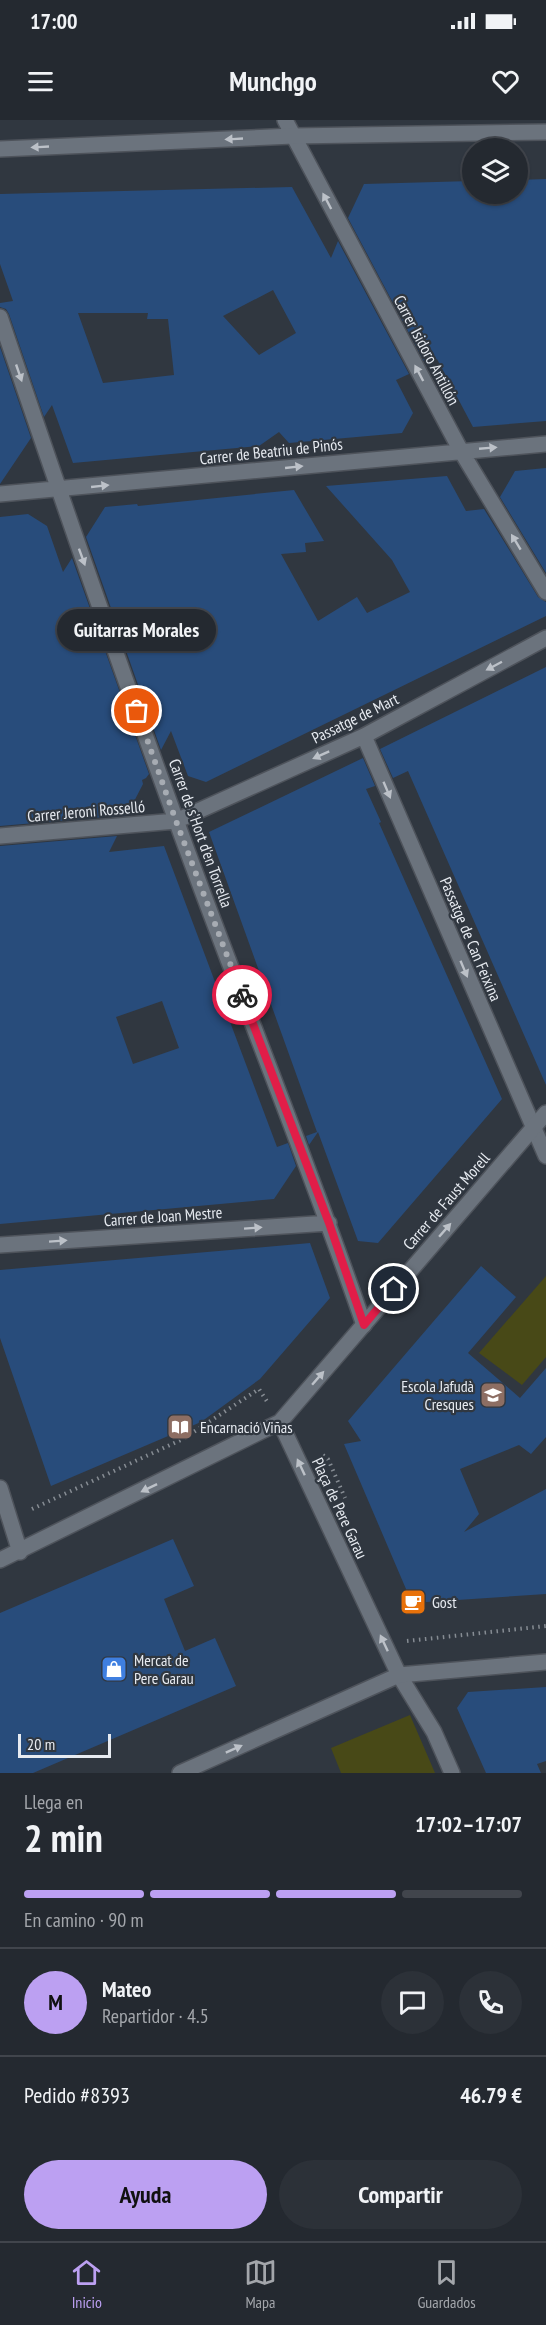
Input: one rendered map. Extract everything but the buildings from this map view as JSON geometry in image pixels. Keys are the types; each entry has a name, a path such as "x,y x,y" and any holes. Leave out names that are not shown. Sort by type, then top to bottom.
{"street":[{"name":"Carrer Isidoro Antillón","path":"285,120 461,451 546,592"},
{"path":"0,149 293,136 546,132"},
{"name":"Carrer de s'Hort d'en Torrella","path":"0,317 176,821 329,1223 364,1325"},
{"name":"Carrer de Beatriu de Pinós","path":"0,495 546,444"},
{"name":"Passatge de Mart","path":"176,821 364,736 546,638"},
{"name":"Passatge de Can Feixina","path":"364,736 546,1156"},
{"name":"Carrer Jeroni Rosselló","path":"0,836 176,821"},
{"name":"Carrer de Faust Morell","path":"280,1422 546,1113"},
{"name":"Carrer de Joan Mestre","path":"0,1245 329,1223"},
{"path":"0,1560 280,1422"},
{"name":"Plaça de Pere Garau","path":"280,1422 399,1675 434,1732 452,1773"},
{"path":"0,1488 20,1552"},
{"path":"180,1773 399,1675 546,1662"}],"path":[{"path":"10,1519 183,1439 259,1389 280,1422"},
{"path":"320,1453 328,1459 346,1502"},
{"path":"404,1641 546,1626"}],"shaded area":[{"path":"546,1276 546,1357 522,1385 479,1353"},
{"path":"410,1715 435,1773 341,1773 331,1748"}],"way so far":[{"path":"137,711 242,995"}],"place":[{"name":"Guitarras Morales","path":"137,711"},
{"name":"Escola Jafudà Cresques","path":"493,1395"},
{"name":"Encarnació Viñas","path":"180,1427"},
{"name":"Gost","path":"413,1602"},
{"name":"Mercat de Pere Garau","path":"114,1669"}],"route":[{"path":"242,995 329,1223 364,1325 394,1289"}]}
